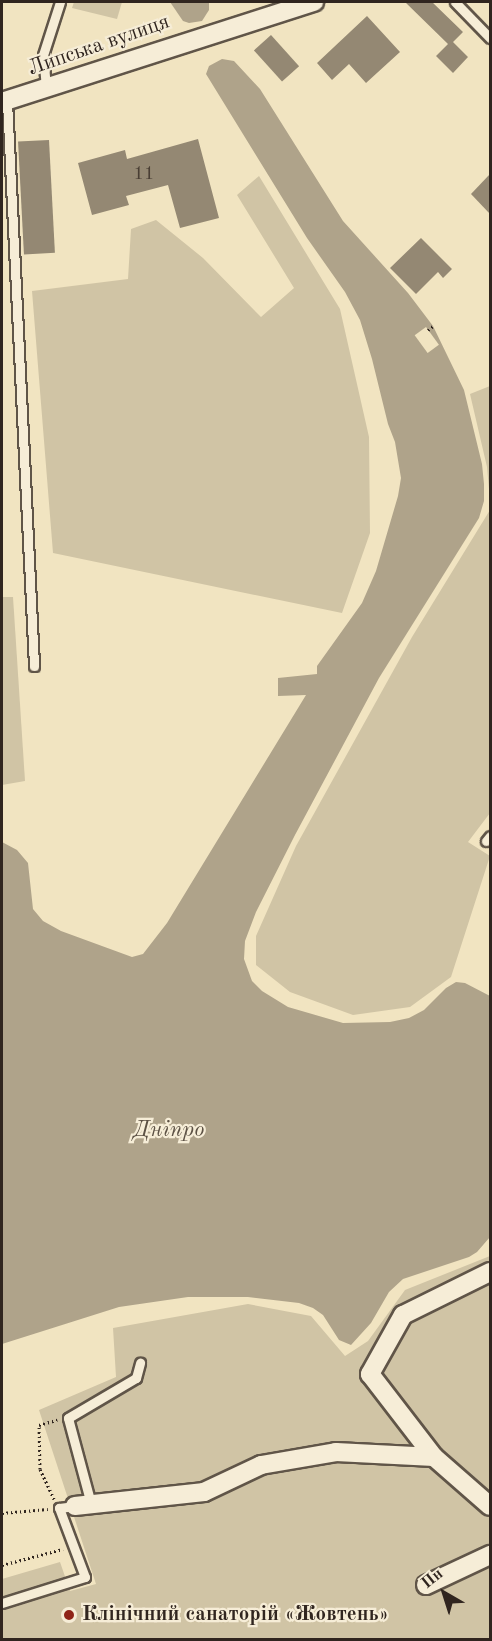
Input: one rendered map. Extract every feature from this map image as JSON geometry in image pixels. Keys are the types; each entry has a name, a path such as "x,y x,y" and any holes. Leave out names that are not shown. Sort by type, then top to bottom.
{"street":[{"name":"Липська вулиця","path":"4,102 289,5 314,2"},
{"path":"490,1272 403,1316 370,1374 434,1457 490,1506"},
{"path":"75,1506 204,1492 261,1465 336,1452 434,1457"},
{"path":"426,1585 490,1555"}],"lane":[{"path":"46,88 43,55 60,2"},
{"path":"455,2 490,38"},
{"path":"4,102 34,666"},
{"path":"2,1603 85,1578 73,1547 75,1506 68,1418 136,1378 140,1363"}],"path":[{"path":"428,330 433,326"},
{"path":"68,1418 39,1425 40,1469 75,1506"},
{"path":"2,1513 75,1506"},
{"path":"2,1565 73,1547"}],"shaded area":[{"path":"74,2 122,2 117,19 72,8"},
{"path":"259,176 340,309 369,437 370,533 342,613 53,553 32,291 128,279 131,229 156,220 203,258 261,317 294,288 237,195"},
{"path":"490,386 490,500 487,467 470,394"},
{"path":"490,510 490,813 468,842 490,856 451,977 410,1007 353,1015 290,992 256,965 256,936 296,846 412,637"},
{"path":"2,597 13,597 25,781 2,785"},
{"path":"490,1256 490,1639 2,1640 2,1579 60,1562 70,1591 96,1584 39,1410 116,1377 113,1328 248,1304 311,1316 345,1356 368,1341 405,1290"}],"water":[{"path":"170,2 209,2 209,10 202,21 189,23 183,21"},
{"name":"Дніпро","path":"222,59 234,61 260,89 343,221 408,293 433,326 464,390 482,464 484,484 484,501 479,518 379,678 295,835 256,912 245,941 244,959 252,981 262,991 288,1007 343,1023 390,1022 409,1018 424,1010 446,988 456,982 465,983 490,996 490,1237 477,1252 469,1257 403,1279 389,1292 371,1323 351,1345 339,1340 323,1315 313,1308 299,1303 248,1297 188,1297 119,1307 2,1344 2,842 17,850 28,863 33,909 43,921 61,931 132,957 143,954 167,923 306,695 278,696 278,678 317,674 317,666 362,603 376,571 398,496 401,478 395,442 360,320 345,292 307,238 206,74 209,66"}],"pier":[{"path":"426,327 439,345 428,353 415,335"}],"building":[{"path":"405,2 432,2 463,32 453,42 468,57 453,73 436,56 448,44"},
{"path":"367,16 400,52 366,83 349,64 332,80 317,63"},
{"path":"271,35 299,66 282,82 254,50"},
{"path":"198,139 219,218 180,228 168,185 126,196 129,205 92,215 78,163 125,150 127,159"},
{"path":"49,140 55,253 24,254 18,142"},
{"path":"490,174 490,214 471,194"},
{"path":"421,238 452,269 443,278 438,272 416,294 390,268"}],"place":[{"name":"Клінічний санаторій «Жовтень»","path":"69,1615"}]}
